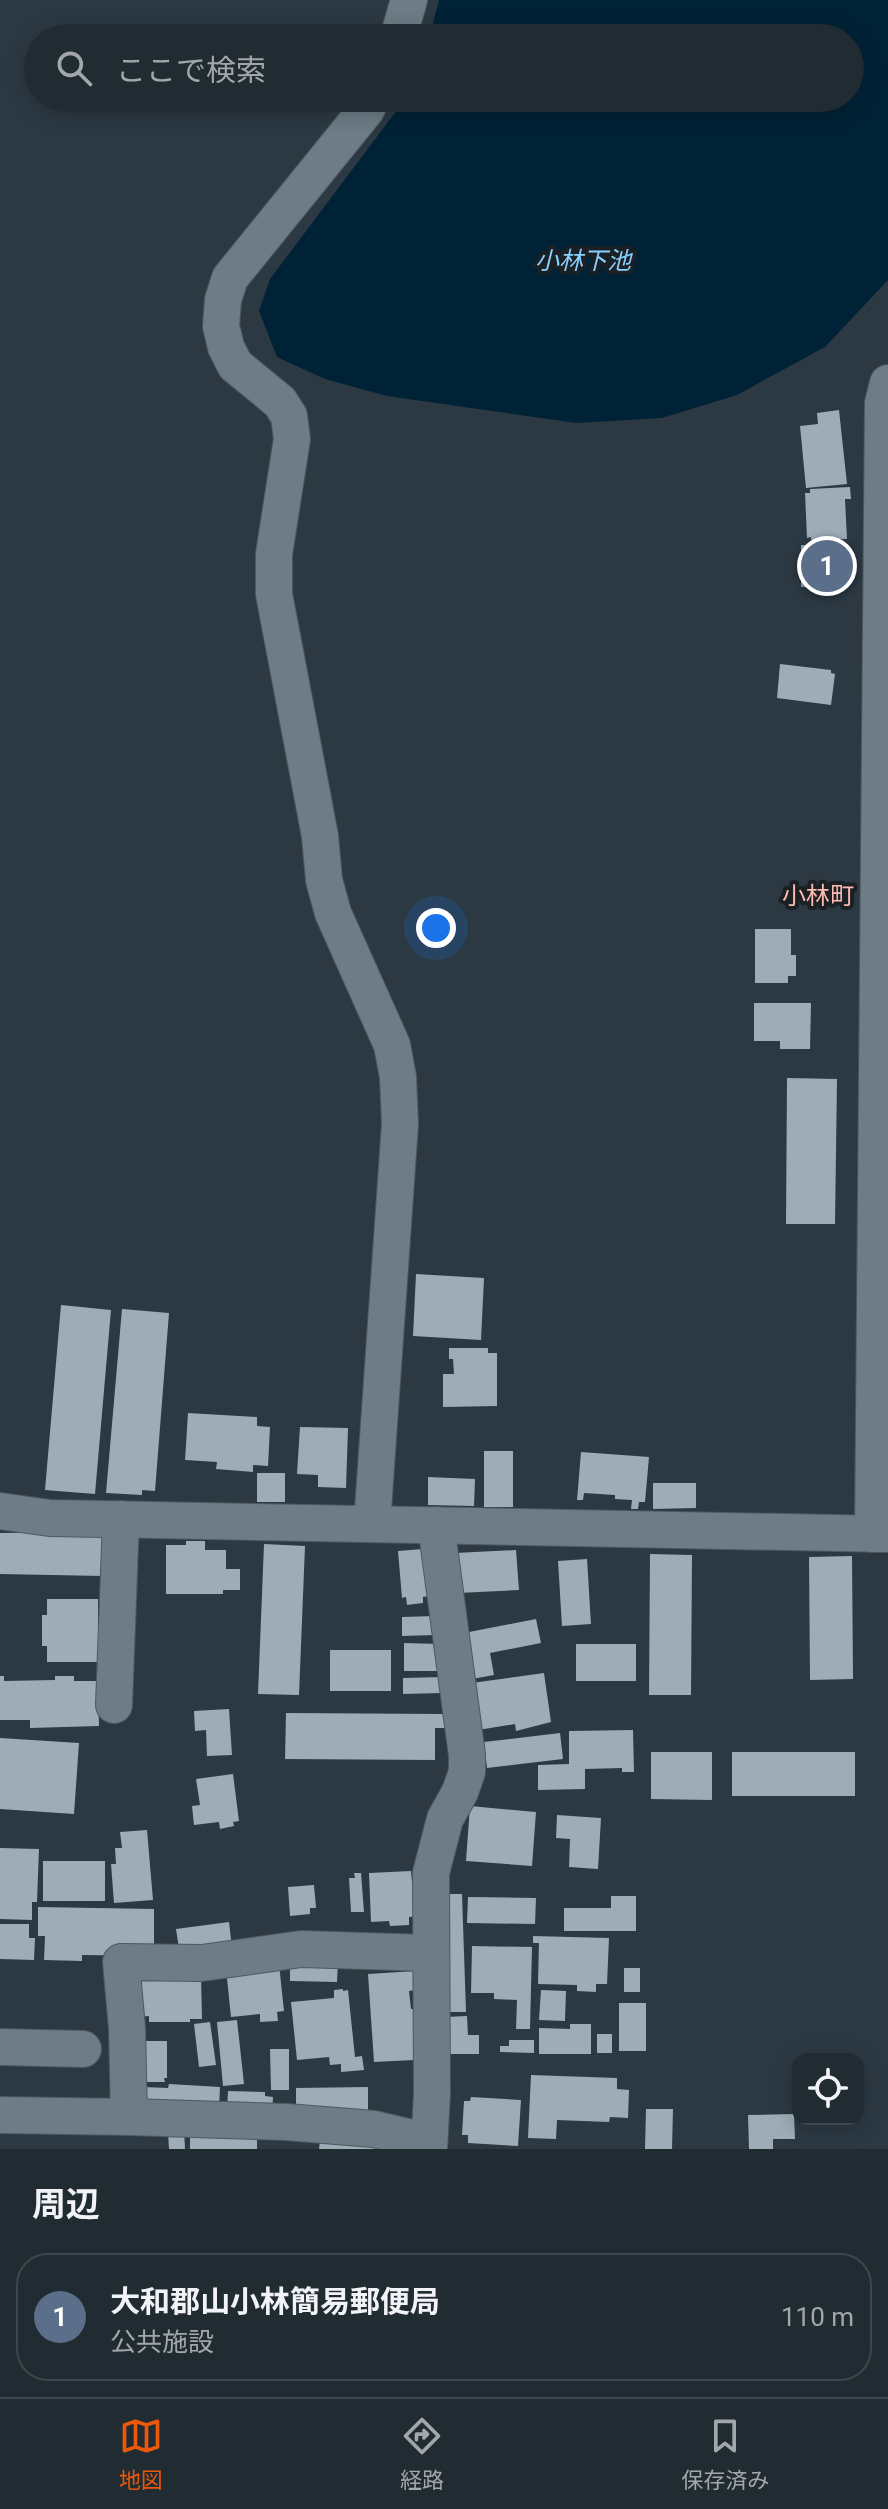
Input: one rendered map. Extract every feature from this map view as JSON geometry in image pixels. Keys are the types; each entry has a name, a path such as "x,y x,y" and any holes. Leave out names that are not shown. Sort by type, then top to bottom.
{"street":[{"path":"402,24 409,0"},
{"path":"364,112 230,278 223,300 221,326 235,365 280,402 289,416 292,439 276,540 274,594 320,836 324,880 333,913 392,1045 398,1077 400,1124 372,1524"},
{"path":"0,1511 50,1518 880,1534 886,393"},
{"path":"114,1705 121,1519"},
{"path":"0,2115 286,2122 374,2129 429,2146 432,2094 431,1873 445,1819 467,1772 436,1525"},
{"path":"129,2117 127,2028 121,1962 202,1963 301,1949 430,1953"},
{"path":"0,2047 83,2049"}],"water":[{"name":"小林下池","path":"439,0 888,0 888,280 825,347 737,395 662,418 576,423 387,396 325,379 277,357 259,311 270,279 395,112 864,112 864,24 433,24"}],"building":[{"path":"839,410 847,484 806,488 800,426 818,424 817,413"},
{"path":"850,487 851,499 845,499 847,539 807,538 805,493 810,493 810,489"},
{"path":"801,545 848,545 849,586 801,587"},
{"path":"780,664 831,670 835,674 831,705 777,698"},
{"path":"755,929 791,929 791,955 796,955 796,976 788,976 788,983 755,983"},
{"path":"754,1003 811,1003 810,1049 780,1049 780,1041 754,1041"},
{"path":"787,1078 837,1079 835,1224 786,1224"},
{"path":"416,1274 484,1278 481,1340 413,1336"},
{"path":"61,1305 111,1310 95,1494 45,1490"},
{"path":"122,1309 169,1313 155,1491 142,1490 142,1495 106,1493"},
{"path":"449,1348 488,1348 488,1353 497,1353 497,1406 443,1407 443,1374 454,1374"},
{"path":"188,1413 257,1417 257,1426 270,1427 268,1466 253,1465 253,1472 216,1469 217,1462 185,1460"},
{"path":"300,1427 348,1428 346,1488 318,1487 318,1475 297,1474"},
{"path":"484,1451 513,1451 513,1507 484,1507"},
{"path":"581,1452 649,1457 645,1502 639,1502 638,1509 631,1509 632,1500 615,1499 615,1495 584,1493 583,1500 577,1500"},
{"path":"257,1473 285,1473 285,1502 257,1502"},
{"path":"428,1477 475,1479 474,1506 428,1505"},
{"path":"653,1483 696,1483 696,1508 653,1509"},
{"path":"102,1532 103,1576 0,1574 0,1533"},
{"path":"186,1541 205,1541 205,1550 226,1550 226,1569 240,1569 240,1590 223,1590 223,1594 166,1594 166,1545 186,1545"},
{"path":"264,1544 305,1546 299,1695 258,1694"},
{"path":"423,1549 428,1596 423,1597 423,1603 407,1605 406,1597 402,1598 398,1551"},
{"path":"516,1550 519,1590 458,1593 455,1553"},
{"path":"650,1554 692,1555 691,1695 649,1695"},
{"path":"852,1556 853,1679 810,1680 809,1557"},
{"path":"587,1559 591,1624 562,1626 558,1561"},
{"path":"47,1599 98,1599 98,1662 47,1662 47,1646 42,1646 42,1615 47,1615"},
{"path":"435,1616 435,1635 402,1636 402,1617"},
{"path":"536,1619 541,1643 490,1653 494,1675 472,1679 464,1633"},
{"path":"404,1643 439,1644 438,1671 404,1671"},
{"path":"576,1644 636,1644 636,1681 576,1681"},
{"path":"330,1650 391,1650 391,1691 330,1691"},
{"path":"544,1673 551,1722 516,1731 515,1724 478,1730 472,1683"},
{"path":"0,1676 4,1676 4,1681 55,1680 55,1676 74,1676 74,1681 98,1681 99,1726 30,1728 30,1720 0,1720"},
{"path":"443,1677 443,1693 403,1694 403,1678"},
{"path":"229,1709 232,1755 207,1756 206,1730 195,1731 194,1711"},
{"path":"286,1713 445,1714 445,1728 435,1728 435,1760 285,1759"},
{"path":"633,1730 634,1772 622,1772 622,1768 585,1769 585,1789 538,1790 538,1765 569,1764 569,1731"},
{"path":"560,1733 563,1759 487,1768 484,1742"},
{"path":"0,1738 79,1743 74,1814 0,1809"},
{"path":"651,1752 712,1752 712,1800 651,1799"},
{"path":"732,1752 855,1752 855,1796 732,1796"},
{"path":"233,1774 239,1821 233,1822 234,1826 220,1829 219,1822 194,1825 192,1806 200,1805 196,1779"},
{"path":"470,1806 536,1812 532,1866 466,1861"},
{"path":"557,1815 601,1818 598,1869 569,1867 570,1839 556,1838"},
{"path":"147,1830 153,1900 114,1903 111,1864 116,1864 115,1848 122,1848 120,1832"},
{"path":"0,1848 39,1849 37,1902 32,1902 32,1920 0,1919"},
{"path":"43,1861 105,1861 105,1901 43,1901"},
{"path":"411,1871 412,1882 419,1882 420,1916 409,1917 409,1925 390,1926 389,1921 371,1922 369,1873"},
{"path":"354,1873 361,1873 364,1912 351,1912 349,1878 355,1878"},
{"path":"314,1885 316,1908 310,1908 310,1914 290,1916 288,1887"},
{"path":"442,1894 462,1894 466,2012 446,2012"},
{"path":"611,1896 636,1896 636,1931 564,1931 564,1908 611,1908"},
{"path":"468,1897 536,1898 535,1924 467,1923"},
{"path":"38,1907 154,1909 154,1956 82,1955 82,1961 44,1960 45,1936 38,1936"},
{"path":"229,1922 232,1948 180,1955 176,1929"},
{"path":"0,1924 29,1924 29,1938 35,1938 34,1960 0,1959"},
{"path":"533,1936 609,1938 607,1984 596,1984 596,1992 577,1991 577,1985 538,1984 539,1943 533,1943"},
{"path":"472,1946 532,1947 530,2029 516,2029 517,2000 494,1999 494,1993 471,1993"},
{"path":"290,1961 338,1962 337,1982 290,1981"},
{"path":"279,1964 284,2011 277,2012 278,2021 260,2022 260,2014 231,2017 226,1969"},
{"path":"624,1968 640,1968 640,1992 624,1992"},
{"path":"415,1971 417,1990 409,1991 411,2009 418,2009 421,2050 413,2050 414,2060 374,2062 368,1974"},
{"path":"138,1975 201,1975 202,2019 149,2022 149,2016 139,2017"},
{"path":"334,1990 348,1990 355,2057 362,2056 364,2070 341,2072 341,2064 330,2065 329,2057 297,2060 291,2002 334,1998"},
{"path":"541,1990 566,1991 565,2021 539,2020"},
{"path":"619,2003 646,2003 646,2051 619,2051"},
{"path":"467,2016 468,2035 479,2035 479,2054 448,2054 445,2017"},
{"path":"237,2020 244,2084 223,2086 217,2022"},
{"path":"210,2022 216,2065 199,2067 194,2024"},
{"path":"570,2024 591,2024 591,2054 539,2054 539,2028 570,2029"},
{"path":"597,2034 612,2034 612,2053 597,2053"},
{"path":"509,2040 534,2040 534,2053 500,2052 500,2046 509,2046"},
{"path":"140,2041 167,2041 165,2082 140,2082"},
{"path":"270,2049 289,2049 289,2090 271,2090"},
{"path":"531,2075 617,2078 617,2089 629,2090 628,2118 610,2117 609,2122 557,2120 556,2139 528,2138"},
{"path":"169,2084 220,2087 219,2108 143,2104 143,2087 168,2088"},
{"path":"368,2087 368,2111 296,2113 296,2088"},
{"path":"228,2091 265,2092 265,2096 273,2097 272,2112 227,2110"},
{"path":"471,2097 521,2100 518,2146 468,2143 468,2135 462,2135 464,2101 470,2101"},
{"path":"646,2109 673,2109 672,2149 645,2149"},
{"path":"792,2114 795,2139 773,2139 773,2149 749,2149 748,2115"},
{"path":"184,2130 185,2149 169,2149 168,2132"},
{"path":"257,2133 257,2149 190,2149 190,2134"},
{"path":"321,2133 383,2149 319,2149"}],"place":[{"name":"大和郡山小林簡易郵便局","path":"827,566"}],"district":[{"name":"小林町","path":"818,896"}]}
